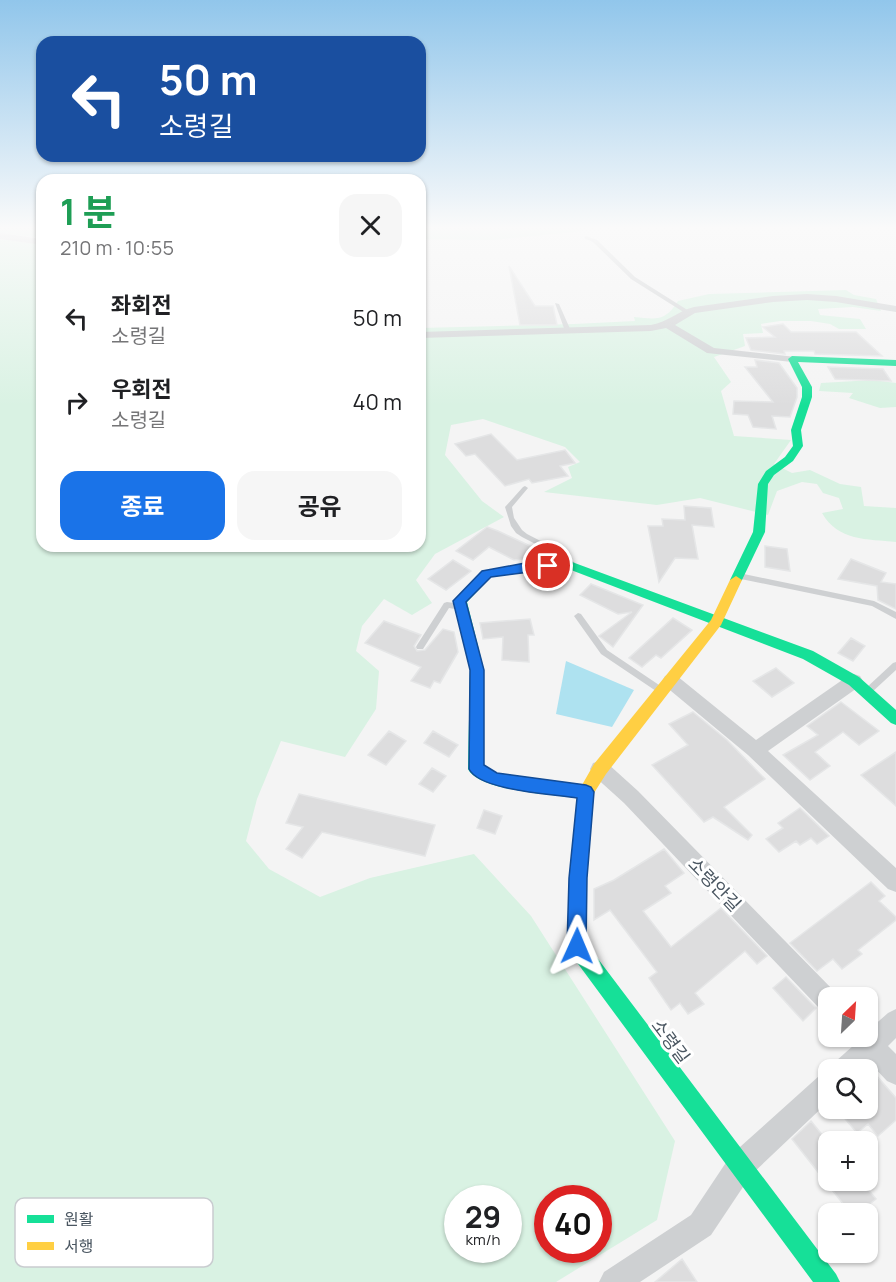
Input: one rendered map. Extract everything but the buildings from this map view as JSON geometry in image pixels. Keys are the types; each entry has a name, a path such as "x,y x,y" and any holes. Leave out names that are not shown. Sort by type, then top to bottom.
{"street":[{"path":"426,335 651,328 668,325 687,312 733,303 807,297 836,299 896,309"},
{"path":"668,325 711,351 792,359 896,363"},
{"name":"소령길","path":"792,359 807,387 807,397 796,430 798,446 789,459 770,473 763,484 764,503 759,532 716,622 600,769 586,792 578,878 577,946 828,1282"},
{"path":"586,792 494,779 476,769 477,670 460,601 487,574 525,567 572,566 808,655 861,686 896,719"},
{"path":"667,686 755,750 896,882"},
{"path":"755,750 861,686"},
{"name":"소령안길","path":"600,769 639,805 818,991"},
{"path":"878,1033 896,1021"},
{"path":"853,1059 862,1047"},
{"path":"873,1047 896,1072"},
{"path":"614,1282 700,1225 741,1165 818,1094"}],"lane":[{"path":"647,287 687,312"},
{"path":"557,304 568,331"},
{"path":"525,488 508,507 511,523 524,538 553,550 572,566"},
{"path":"738,576 874,604 896,616"},
{"path":"420,647 447,604 461,607"},
{"path":"578,615 604,652 667,686"},
{"path":"861,686 896,665"}],"green space":[{"path":"0,287 36,287 36,552 426,552 426,328 635,321 634,317 659,318 669,313 678,301 709,294 846,290 854,295 876,299 881,311 853,307 818,309 820,315 860,319 866,329 839,329 830,324 811,321 780,321 761,324 763,333 743,334 745,346 714,357 731,382 721,391 734,436 791,440 774,464 792,473 810,470 840,484 861,487 864,506 896,508 896,542 854,537 836,529 822,513 843,509 839,498 823,493 817,484 802,482 777,491 768,515 700,498 657,505 544,492 572,478 568,467 580,462 565,447 483,419 451,425 445,455 482,501 504,517 435,554 416,580 432,603 412,615 384,599 362,626 356,651 379,671 376,709 345,757 281,741 257,799 246,841 269,869 320,897 370,878 474,854 531,916 675,1141 657,1220 612,1248 612,1185 534,1185 534,1263 587,1263 556,1282 0,1282"},
{"path":"873,380 896,383 896,407 880,408 849,398 853,393 819,391 821,383"}],"water":[{"path":"566,661 634,690 612,727 556,714"}],"traffic: fast":[{"path":"736,580 759,532 763,484 770,473 789,459 798,446 796,430 807,397 807,387 792,359 896,363"},
{"path":"586,792 494,779 476,769 477,670 460,601 487,574 525,567 572,566 808,655 854,681 896,719"},
{"path":"577,928 577,946 828,1282"}],"traffic: slow":[{"path":"577,928 578,878 586,792 600,769 716,622 736,580"}],"route":[{"path":"548,566 525,567 487,574 460,601 477,670 476,769 494,779 586,792 578,878 577,946"}]}
